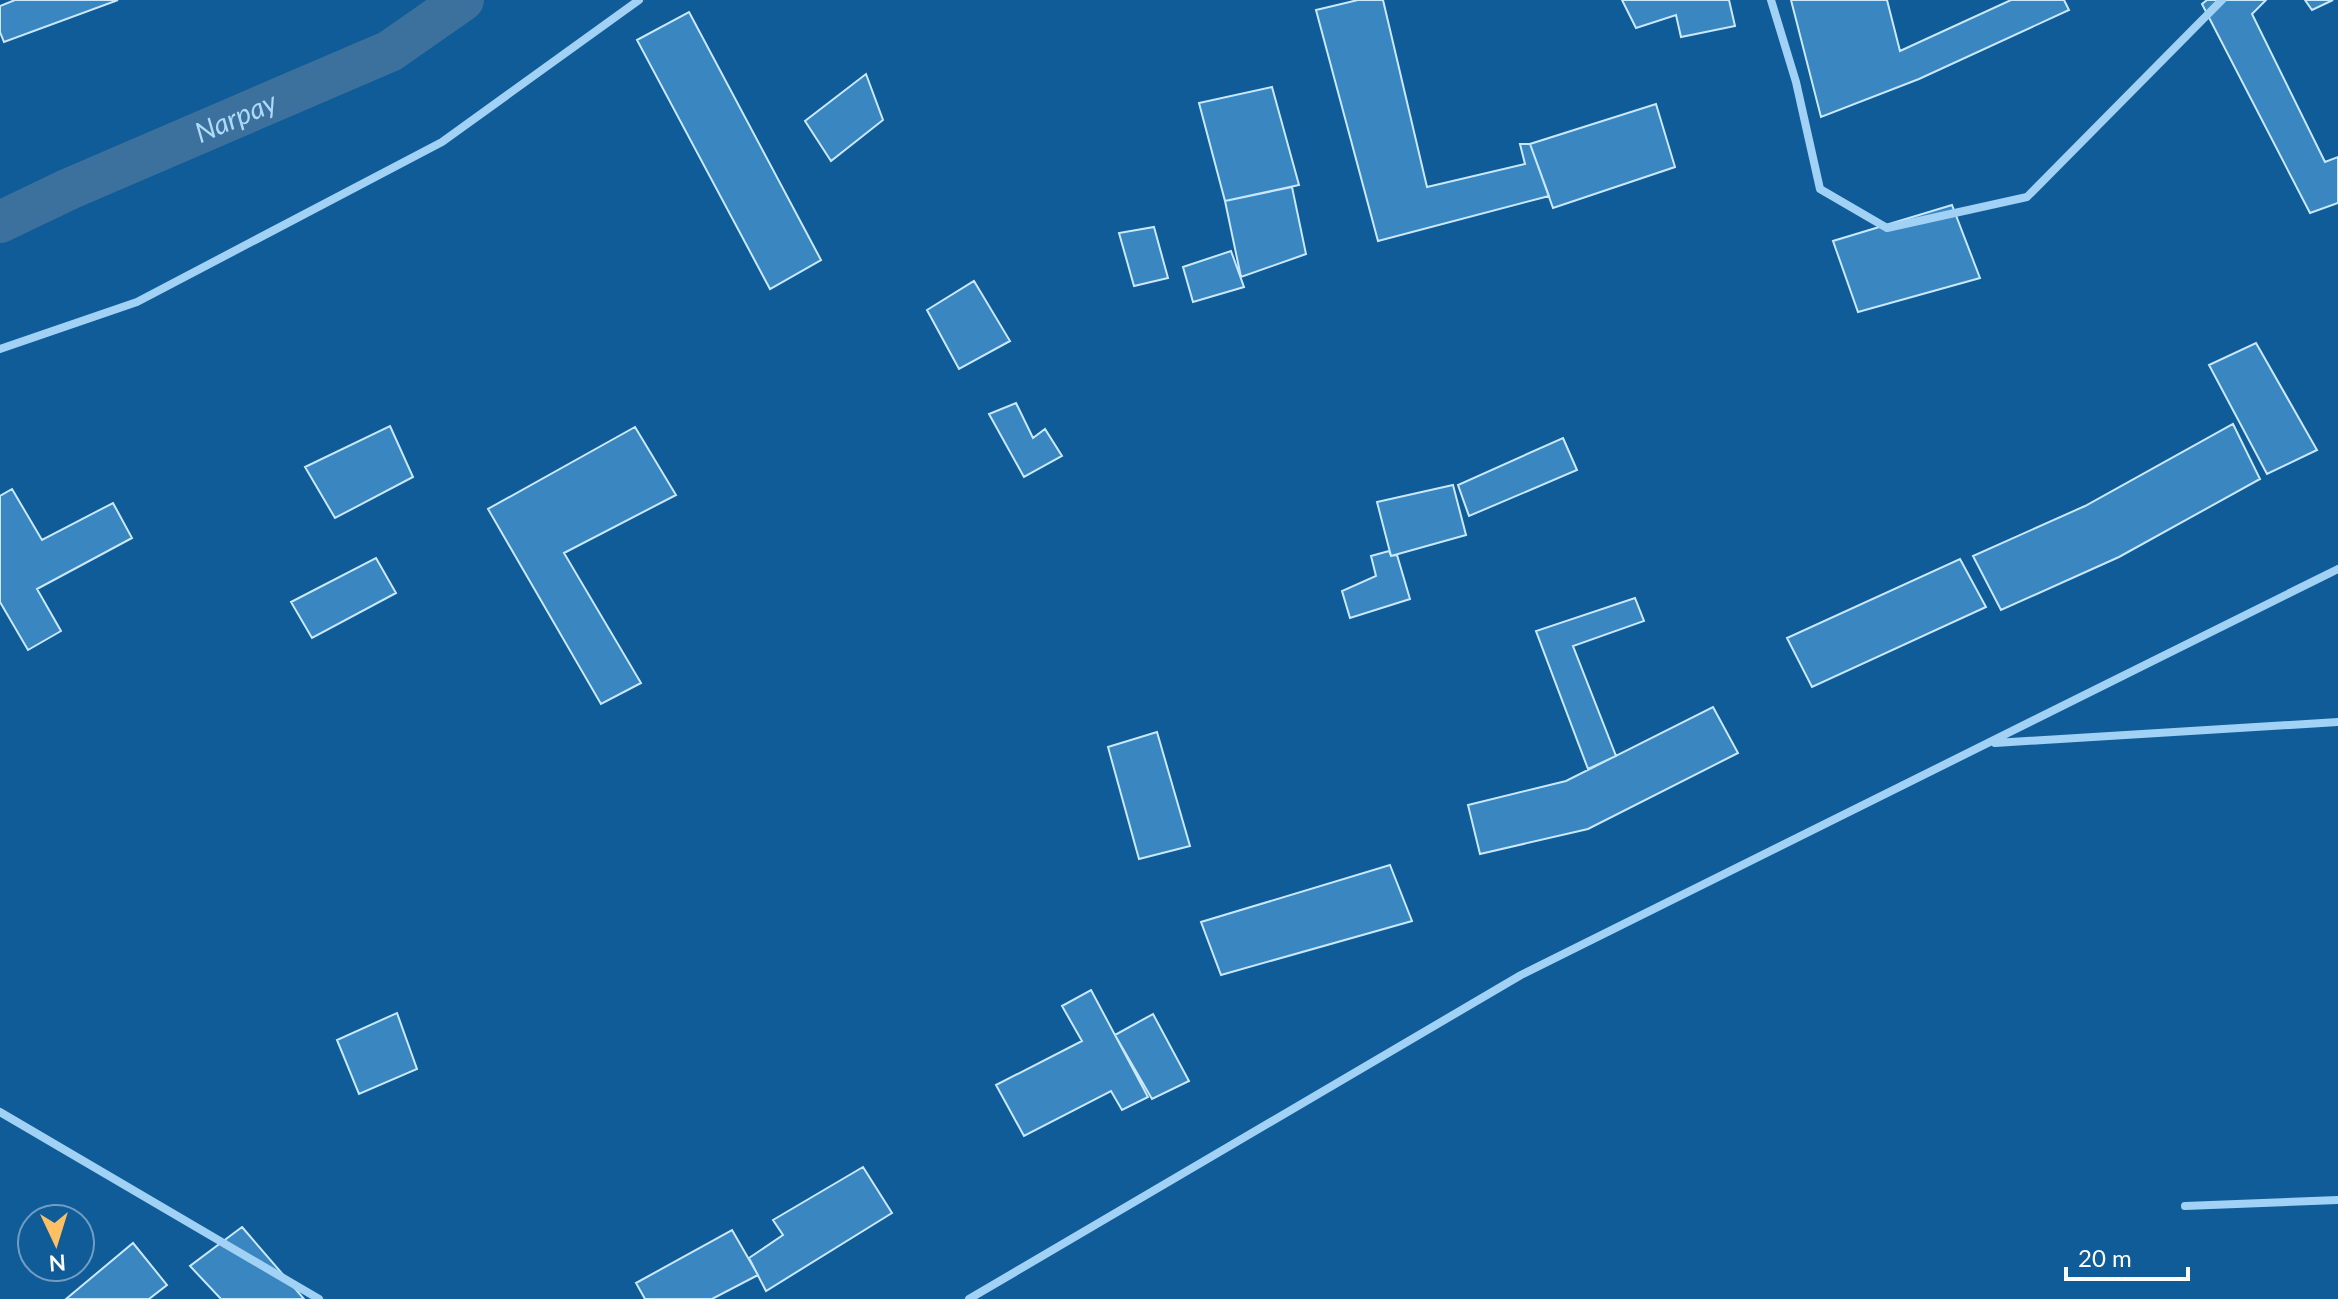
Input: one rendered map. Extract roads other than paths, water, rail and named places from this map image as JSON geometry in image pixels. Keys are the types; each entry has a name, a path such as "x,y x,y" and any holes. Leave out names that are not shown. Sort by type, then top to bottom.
{"street":[{"path":"0,349 137,302 442,142 639,0"},
{"path":"1771,0 1796,82 1820,189 1887,228 2027,197 2222,0"},
{"path":"969,1299 1521,975 2338,569"},
{"path":"1989,743 2338,722"},
{"path":"0,1112 319,1299"},
{"path":"2185,1206 2338,1200"}],"waterway":[{"name":"Narpay","path":"0,222 69,189 390,51 463,0"}]}
